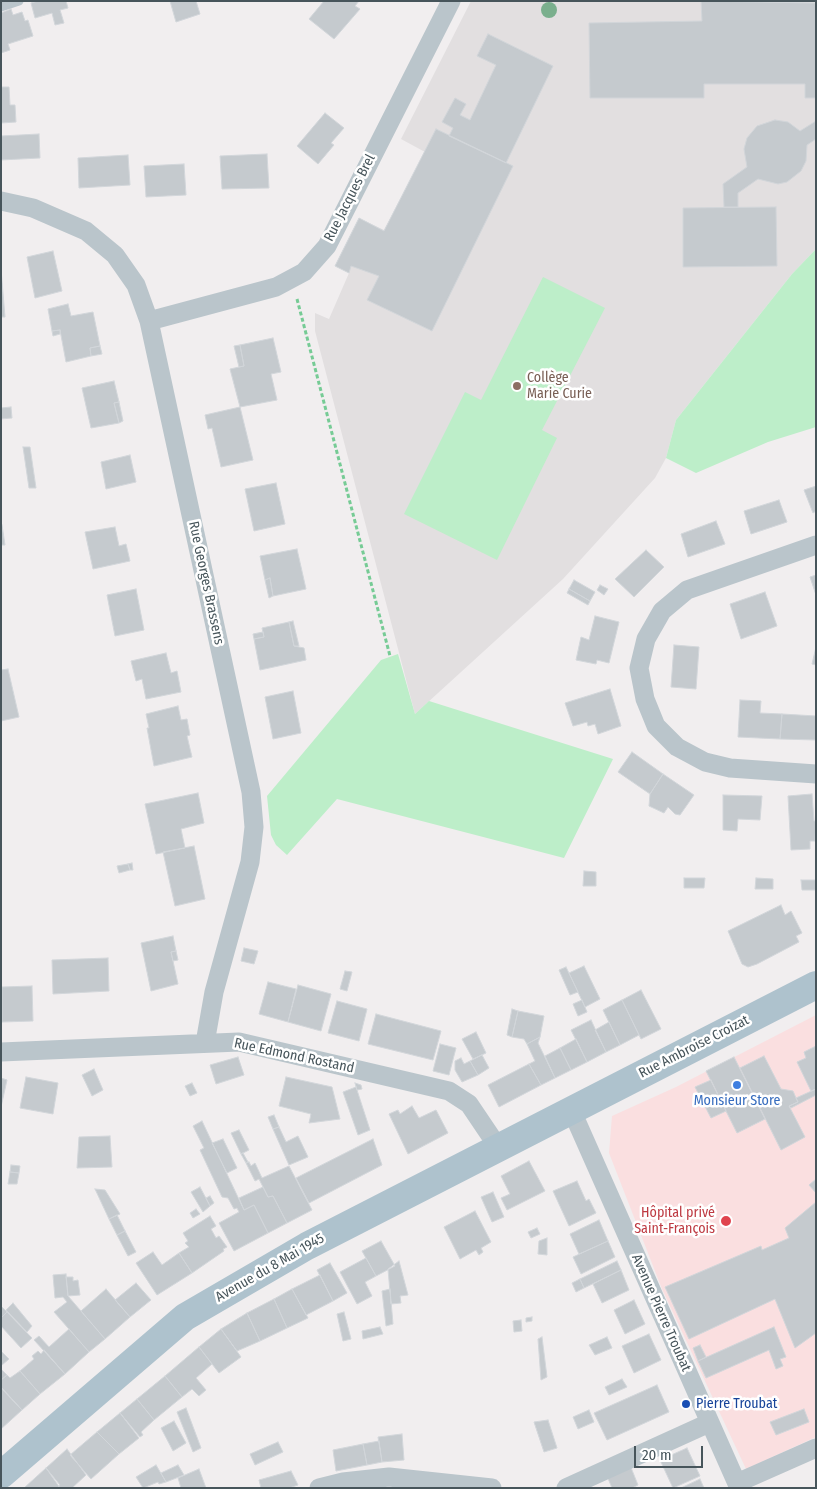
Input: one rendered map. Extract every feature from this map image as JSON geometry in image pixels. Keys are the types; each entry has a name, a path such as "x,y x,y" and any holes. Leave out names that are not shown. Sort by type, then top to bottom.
{"main road":[{"name":"Rue Ambroise Croizat","path":"571,1110 816,985"},
{"name":"Avenue du 8 Mai 1945","path":"1,1475 185,1317 307,1246 571,1110"}],"street":[{"name":"Rue Jacques Brel","path":"148,321 276,287 304,272 326,246 451,1"},
{"name":"Rue Georges Brassens","path":"1,201 33,208 86,231 101,243 115,255 136,285 148,321 251,792 254,828 250,862 214,992 205,1043"},
{"path":"816,545 687,590 662,611 646,639 639,668 645,699 656,726 676,747 705,762 730,768 816,774"},
{"name":"Rue Edmond Rostand","path":"1,1052 239,1042 449,1091 469,1104 498,1147"},
{"name":"Avenue Pierre Troubat","path":"571,1110 738,1485"},
{"path":"566,1488 709,1423"},
{"path":"738,1485 816,1448"},
{"path":"319,1488 343,1482 389,1476 492,1488"}],"lane":[{"path":"1,7 20,1"}],"path":[{"path":"292,279 390,656"}],"shaded area":[{"name":"Collège Marie Curie","path":"471,1 816,1 816,249 792,274 676,420 666,458 655,478 563,579 415,714 315,331 315,313 329,319 349,273 335,266 359,218 384,230 425,152 401,139"},
{"name":"Hôpital privé Saint-François","path":"816,1015 816,1437 746,1469 662,1289 609,1153 612,1116 676,1087"}],"green space":[{"path":"816,249 816,427 768,442 696,473 666,458 676,420 792,274"},
{"path":"543,277 605,308 542,430 557,438 497,560 404,514 465,392 481,400"},
{"path":"398,654 415,714 429,701 613,759 564,858 337,799 287,855 276,845 271,835 267,796 381,660"}],"building":[{"path":"38,1 66,1 68,8 60,10 64,23 55,25 52,13 35,18 31,3"},
{"path":"170,1 196,1 200,14 176,22"},
{"path":"324,1 359,1 355,6 360,9 334,39 309,19"},
{"path":"701,1 816,3 816,98 805,98 805,84 704,84 704,98 590,98 589,23 702,21"},
{"path":"11,9 13,15 22,12 25,21 28,20 33,36 8,44 10,50 1,53 1,13"},
{"path":"488,34 553,66 506,163 449,136 453,128 442,122 455,98 466,104 460,115 470,120 496,65 477,56"},
{"path":"1,87 9,87 10,105 15,105 16,122 1,123"},
{"path":"325,113 344,128 331,143 334,145 318,164 297,146"},
{"path":"775,120 788,122 800,131 816,121 816,139 807,145 806,161 801,171 787,182 778,184 758,179 738,193 738,207 724,207 723,184 747,167 744,149 747,138 757,126"},
{"path":"436,129 513,166 432,331 367,300 379,276 351,266 349,273 335,266 359,218 384,231"},
{"path":"39,134 40,158 1,160 1,136"},
{"path":"267,154 269,188 222,189 220,156"},
{"path":"128,155 130,185 79,188 78,158"},
{"path":"184,164 186,195 146,197 144,166"},
{"path":"776,207 777,266 683,267 683,208"},
{"path":"53,251 62,291 35,298 27,257"},
{"path":"1,269 5,317 1,317"},
{"path":"68,304 71,316 93,312 100,346 90,348 91,356 66,362 60,330 52,331 48,309"},
{"path":"60,330 60,334 53,336 52,331"},
{"path":"273,338 281,372 271,374 277,400 240,407 230,369 244,366 240,345"},
{"path":"240,345 244,366 239,367 234,346"},
{"path":"100,346 102,354 91,356 90,348"},
{"path":"114,381 119,402 114,403 119,423 91,428 82,388"},
{"path":"119,402 123,421 119,423 114,403"},
{"path":"11,407 12,418 1,419 1,408"},
{"path":"240,407 253,460 221,467 212,428 208,429 205,415"},
{"path":"23,447 30,447 36,488 29,488"},
{"path":"130,455 136,482 106,489 101,462"},
{"path":"276,483 285,524 254,531 245,489"},
{"path":"816,486 816,511 813,513 804,490"},
{"path":"779,500 787,522 751,534 744,511"},
{"path":"716,521 725,544 688,557 681,534"},
{"path":"2,525 5,545 1,545"},
{"path":"115,527 119,546 126,544 130,561 93,569 85,532"},
{"path":"297,549 306,589 273,596 270,578 265,580 260,556"},
{"path":"646,550 664,567 634,597 615,579"},
{"path":"816,575 816,595 810,577"},
{"path":"270,578 273,596 269,598 265,580"},
{"path":"574,580 595,592 590,601 569,589"},
{"path":"600,585 608,589 604,595 597,590"},
{"path":"136,589 144,630 115,636 107,595"},
{"path":"569,589 590,601 588,605 567,593"},
{"path":"765,592 777,626 741,639 730,604"},
{"path":"595,616 619,622 609,663 597,660 596,664 576,660 581,637 589,640"},
{"path":"293,621 299,646 294,646 289,622"},
{"path":"289,622 294,646 304,648 306,660 260,670 254,639 264,637 262,628"},
{"path":"263,632 264,637 254,639 253,634"},
{"path":"674,645 699,647 696,689 671,687"},
{"path":"816,647 816,665 812,664"},
{"path":"166,653 171,673 177,671 181,692 146,699 142,679 136,681 131,661"},
{"path":"8,669 19,717 1,721 1,670"},
{"path":"610,689 621,726 598,734 595,724 588,726 587,722 573,726 565,703"},
{"path":"293,691 301,733 273,739 265,697"},
{"path":"740,700 761,701 760,713 782,714 780,739 738,737"},
{"path":"178,706 181,720 187,719 190,735 187,736 192,757 154,766 146,714"},
{"path":"782,714 816,716 816,740 780,739"},
{"path":"632,752 663,774 650,794 618,772"},
{"path":"663,774 694,795 680,815 675,814 668,807 664,813 649,806 650,794"},
{"path":"198,793 204,823 181,829 185,848 156,854 145,804"},
{"path":"812,794 814,821 816,821 815,841 810,841 810,849 791,850 788,796"},
{"path":"723,795 762,796 760,820 738,819 737,831 723,830"},
{"path":"194,846 205,899 175,906 163,852"},
{"path":"132,863 133,870 130,870 128,864"},
{"path":"128,864 130,870 119,873 117,866"},
{"path":"584,871 596,872 596,886 583,886"},
{"path":"684,878 705,878 704,888 684,888"},
{"path":"756,878 773,879 773,889 755,889"},
{"path":"801,880 816,880 816,890 802,890"},
{"path":"781,905 785,915 791,911 802,933 796,936 799,942 757,964 748,967 742,964 728,931"},
{"path":"173,936 176,951 171,952 178,984 151,991 141,943"},
{"path":"244,948 258,951 254,964 241,961"},
{"path":"176,951 178,960 173,961 171,952"},
{"path":"108,958 109,991 53,994 52,960"},
{"path":"584,966 600,999 585,1007 569,973"},
{"path":"566,967 578,992 570,995 559,970"},
{"path":"345,971 352,972 347,991 340,989"},
{"path":"268,982 296,989 288,1022 259,1014"},
{"path":"298,985 331,994 321,1031 288,1022"},
{"path":"32,986 33,1021 2,1022 2,987"},
{"path":"641,990 661,1029 641,1039 622,1000"},
{"path":"582,1000 587,1012 578,1016 573,1004"},
{"path":"622,1000 639,1035 620,1045 603,1010"},
{"path":"337,1001 367,1009 359,1041 328,1033"},
{"path":"512,1009 518,1011 512,1037 507,1035"},
{"path":"518,1011 544,1016 540,1037 527,1044 524,1039 512,1037"},
{"path":"376,1014 441,1031 433,1060 368,1044"},
{"path":"591,1020 606,1052 587,1062 571,1030"},
{"path":"609,1022 620,1045 606,1052 595,1030"},
{"path":"476,1032 486,1053 473,1059 462,1039"},
{"path":"540,1037 538,1043 555,1078 541,1085 529,1064 535,1061 527,1044"},
{"path":"576,1039 587,1062 571,1070 560,1048"},
{"path":"440,1044 456,1048 449,1075 433,1071"},
{"path":"816,1046 816,1089 811,1091 797,1062 806,1058 804,1052"},
{"path":"560,1048 571,1070 555,1078 545,1056"},
{"path":"482,1055 489,1068 478,1075 470,1061"},
{"path":"764,1056 781,1089 793,1091 798,1102 789,1106 805,1137 781,1150 740,1068"},
{"path":"238,1057 244,1075 216,1084 210,1065"},
{"path":"734,1057 765,1119 737,1133 706,1071"},
{"path":"461,1058 464,1064 470,1061 478,1075 462,1082 455,1070 455,1061"},
{"path":"529,1064 541,1085 499,1107 488,1085"},
{"path":"94,1069 103,1090 92,1096 82,1075"},
{"path":"26,1077 58,1083 53,1114 20,1108"},
{"path":"286,1077 332,1087 340,1119 309,1123 311,1114 279,1106"},
{"path":"1,1078 7,1080 1,1107"},
{"path":"711,1080 726,1111 711,1118 695,1087"},
{"path":"192,1083 197,1093 190,1096 185,1086"},
{"path":"355,1083 361,1085 362,1089 357,1090"},
{"path":"356,1087 370,1130 358,1135 343,1092"},
{"path":"816,1089 816,1095 791,1108 789,1106 798,1102 796,1098"},
{"path":"412,1106 419,1118 436,1110 448,1133 408,1154 389,1114 398,1110 400,1114"},
{"path":"274,1115 279,1127 273,1129 268,1117"},
{"path":"202,1121 244,1210 254,1205 268,1233 234,1251 219,1223 239,1212 237,1208 234,1209 228,1198 222,1197 200,1150 204,1148 193,1126"},
{"path":"279,1127 286,1142 298,1136 308,1157 289,1165 273,1129"},
{"path":"239,1130 249,1150 241,1154 231,1133"},
{"path":"110,1136 112,1167 77,1168 79,1137"},
{"path":"223,1139 237,1168 227,1173 212,1143"},
{"path":"373,1139 382,1165 309,1203 296,1178"},
{"path":"243,1153 248,1162 246,1163 241,1154"},
{"path":"529,1161 545,1191 507,1210 501,1198 510,1194 501,1176"},
{"path":"249,1162 251,1166 255,1163 262,1178 289,1166 312,1210 287,1223 273,1196 268,1197 259,1179 255,1181 246,1163"},
{"path":"11,1165 20,1166 19,1173 10,1172"},
{"path":"10,1172 19,1173 17,1184 8,1184"},
{"path":"816,1179 816,1193 809,1185"},
{"path":"577,1181 586,1201 589,1199 596,1213 569,1226 553,1191"},
{"path":"200,1187 210,1206 203,1212 191,1192"},
{"path":"263,1187 268,1197 273,1196 287,1223 268,1233 254,1205 244,1210 239,1198"},
{"path":"95,1189 105,1190 120,1214 109,1219"},
{"path":"493,1192 504,1217 492,1222 481,1197"},
{"path":"210,1196 214,1203 210,1206 206,1198"},
{"path":"816,1202 816,1333 795,1348 775,1299 689,1339 665,1287 761,1246 762,1250 789,1238 785,1228"},
{"path":"196,1209 200,1214 193,1218 190,1213"},
{"path":"475,1211 491,1242 481,1248 483,1252 479,1255 476,1250 460,1259 444,1227"},
{"path":"117,1215 125,1231 117,1235 109,1219"},
{"path":"210,1216 216,1226 211,1229 216,1238 219,1236 227,1247 192,1273 179,1253 189,1247 185,1243 188,1241 183,1233"},
{"path":"599,1220 608,1241 579,1254 570,1234"},
{"path":"537,1228 540,1234 531,1238 528,1232"},
{"path":"125,1231 136,1252 128,1256 117,1235"},
{"path":"547,1238 547,1255 538,1254 539,1241"},
{"path":"381,1241 395,1266 376,1276 362,1251"},
{"path":"608,1241 615,1257 581,1274 573,1257"},
{"path":"153,1252 162,1265 179,1253 192,1273 157,1295 136,1263"},
{"path":"366,1258 376,1276 365,1282 372,1296 357,1304 340,1272"},
{"path":"399,1261 408,1295 400,1296 401,1303 391,1304 388,1269"},
{"path":"617,1261 621,1270 584,1288 580,1279"},
{"path":"330,1263 347,1293 333,1301 317,1270"},
{"path":"621,1270 629,1290 602,1303 593,1284"},
{"path":"66,1274 68,1296 105,1339 89,1352 54,1312 67,1302 63,1297 55,1298 53,1275"},
{"path":"320,1275 333,1301 306,1315 292,1289"},
{"path":"66,1277 73,1277 73,1281 78,1280 80,1295 68,1296"},
{"path":"580,1279 584,1288 576,1292 572,1283"},
{"path":"136,1283 151,1300 130,1317 115,1300"},
{"path":"106,1289 130,1317 105,1339 81,1311"},
{"path":"292,1289 308,1318 287,1328 274,1299"},
{"path":"390,1289 393,1324 386,1326 382,1291"},
{"path":"274,1299 287,1328 260,1341 247,1313"},
{"path":"634,1300 645,1324 625,1334 614,1310"},
{"path":"13,1303 32,1326 27,1332 6,1310"},
{"path":"1,1306 7,1312 1,1318"},
{"path":"7,1312 32,1338 21,1348 1,1326 1,1318"},
{"path":"344,1312 351,1339 343,1341 337,1314"},
{"path":"247,1313 260,1341 237,1351 221,1329"},
{"path":"532,1317 532,1321 526,1322 526,1318"},
{"path":"521,1320 522,1331 514,1332 513,1321"},
{"path":"380,1327 383,1334 363,1339 362,1331"},
{"path":"774,1327 786,1357 780,1359 783,1366 776,1369 769,1350 706,1378 698,1361"},
{"path":"69,1329 89,1352 65,1374 34,1340 39,1336 49,1347"},
{"path":"221,1329 241,1357 219,1373 199,1347"},
{"path":"649,1334 661,1360 634,1373 622,1346"},
{"path":"542,1337 547,1377 541,1380 538,1339"},
{"path":"607,1337 612,1348 595,1355 589,1345"},
{"path":"700,1345 706,1357 698,1361 693,1348"},
{"path":"199,1347 212,1364 196,1378 206,1390 199,1396 192,1389 182,1397 165,1376"},
{"path":"44,1350 65,1374 40,1394 20,1371 34,1359 32,1356 38,1351 41,1354"},
{"path":"1,1351 9,1359 2,1365 1,1365"},
{"path":"1,1369 7,1375 1,1380"},
{"path":"20,1371 40,1394 22,1410 1,1387 1,1380 7,1375 10,1378"},
{"path":"165,1376 182,1397 154,1420 137,1399"},
{"path":"622,1379 627,1387 609,1395 605,1387"},
{"path":"657,1385 669,1412 607,1440 594,1413"},
{"path":"1,1388 22,1410 1,1429"},
{"path":"137,1399 154,1420 141,1432 143,1435 140,1437 120,1413"},
{"path":"186,1408 201,1448 193,1452 177,1412"},
{"path":"804,1409 809,1422 776,1435 770,1422"},
{"path":"589,1410 594,1422 578,1429 573,1417"},
{"path":"120,1413 139,1438 119,1454 97,1432"},
{"path":"548,1420 557,1448 544,1452 534,1422"},
{"path":"174,1421 186,1443 173,1451 161,1428"},
{"path":"97,1432 119,1454 91,1479 70,1455"},
{"path":"402,1434 404,1460 382,1462 378,1437"},
{"path":"379,1441 382,1462 367,1465 363,1444"},
{"path":"278,1442 283,1452 255,1465 250,1454"},
{"path":"363,1444 367,1465 336,1471 333,1450"},
{"path":"687,1448 700,1476 673,1488 660,1460"},
{"path":"67,1449 86,1475 72,1488 60,1488 46,1468"},
{"path":"156,1465 166,1482 159,1484 158,1482 143,1488 136,1477"},
{"path":"178,1465 184,1475 166,1482 161,1473"},
{"path":"630,1465 638,1485 632,1488 612,1488 607,1476"},
{"path":"46,1468 60,1485 57,1488 24,1488"},
{"path":"199,1469 206,1488 181,1488 178,1478"},
{"path":"291,1471 298,1485 289,1488 261,1488 259,1480"},
{"path":"700,1479 704,1488 681,1488"}],"place":[{"name":"Collège Marie Curie","path":"517,386"},
{"name":"Monsieur Store","path":"737,1085"},
{"name":"Hôpital privé Saint-François","path":"726,1221"},
{"name":"Pierre Troubat","path":"686,1404"}]}
